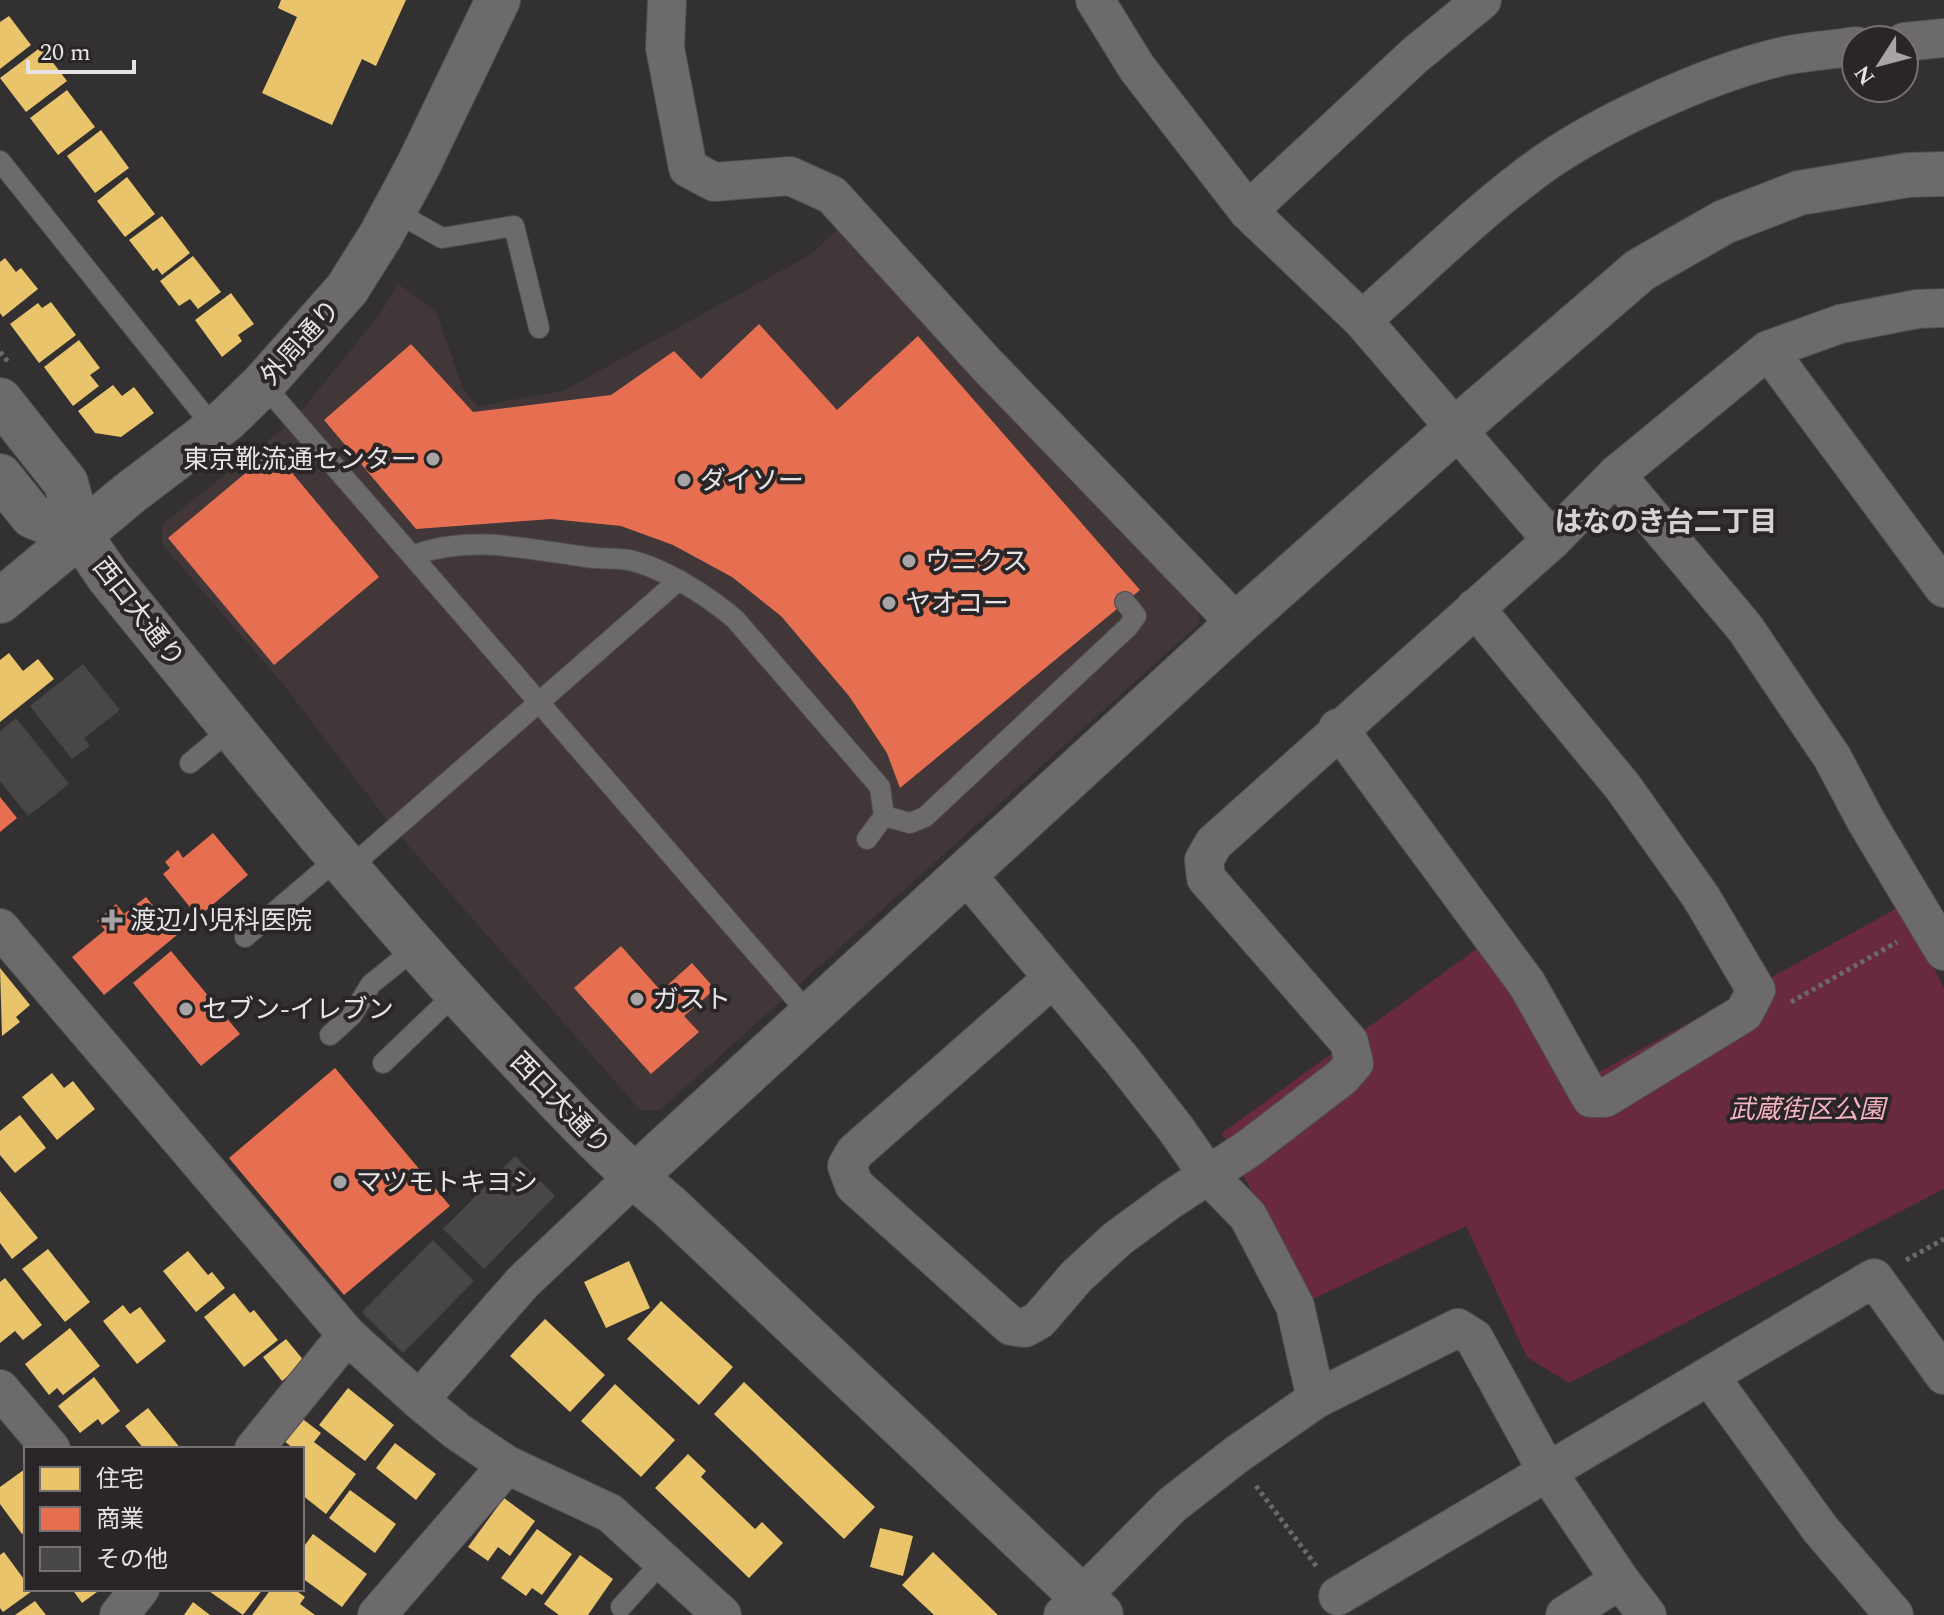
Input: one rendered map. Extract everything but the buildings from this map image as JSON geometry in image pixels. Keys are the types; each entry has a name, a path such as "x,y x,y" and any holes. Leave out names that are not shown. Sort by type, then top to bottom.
{"street":[{"name":"外周通り","path":"0,601 215,429 263,384 347,289 394,211 498,0"},
{"path":"667,0 665,48 688,168 714,182 790,176 832,195 986,364 1237,624"},
{"path":"1095,0 1137,68 1248,211 1362,320 1552,540"},
{"path":"1248,211 1414,56 1482,0"},
{"path":"1920,40 1944,38"},
{"path":"1362,320 1528,175 1595,133 1668,97 1724,75 1784,56 1840,48"},
{"path":"419,1400 523,1282 634,1177 1237,624 1640,270 1724,222 1799,193 1908,175 1944,174"},
{"path":"1053,978 855,1152 847,1166 854,1185 1011,1326 1025,1328 1039,1320 1076,1277 1117,1239 1248,1149 1342,1077 1354,1063 1349,1042 1206,878 1204,860 1214,843 1338,728 1552,540 1616,475 1768,350 1840,324 1917,309 1944,308"},
{"path":"1768,350 1944,588"},
{"name":"西口大通り","path":"5,382 66,483 80,535 108,576 342,865 456,993 634,1177 670,1207 1081,1609"},
{"path":"1616,475 1745,628 1832,757 1866,821 1937,938"},
{"name":"西口大通り","path":"0,476 32,516 80,535"},
{"path":"1338,728 1527,984 1591,1098 1605,1098 1616,1092 1744,1013 1756,990 1701,897 1623,787 1475,608"},
{"path":"965,873 1122,1060 1208,1175 1248,1216 1295,1306 1316,1399"},
{"path":"5,921 56,997 198,1145 347,1335 458,1432 507,1465 610,1513 722,1615"},
{"path":"1338,1596 1874,1278 1944,1375"},
{"path":"1081,1609 1172,1505 1236,1455 1316,1399 1458,1328 1474,1338 1548,1473 1647,1615"},
{"path":"256,1447 347,1335"},
{"path":"1710,1377 1821,1530 1894,1615"},
{"path":"0,1389 49,1447"},
{"path":"385,1613 507,1465"},
{"path":"1565,1615 1620,1580"},
{"path":"119,1615 138,1591"}],"lane":[{"path":"0,161 215,429"},
{"path":"394,211 442,238 514,226 539,328"},
{"path":"263,384 810,1015"},
{"path":"412,556 437,546 492,543 606,560 628,560 679,580 710,598 735,619 793,683 880,787 884,816 867,839"},
{"path":"245,937 342,865 539,702 679,580"},
{"path":"884,816 910,823 925,817 1128,627 1136,616 1125,602"},
{"path":"190,763 232,728"},
{"path":"330,1035 352,1015 371,984 416,948"},
{"path":"383,1063 456,993"},
{"path":"621,1607 663,1561"}],"path":[{"path":"0,352 5,382"},
{"path":"1744,1013 1776,1011 1937,938"},
{"path":"1236,1455 1338,1596"}],"shaded area":[{"path":"844,223 1196,604 1200,623 660,1110 640,1110 394,829 279,679 162,544 162,525 294,420 380,314 398,284 436,311 463,389 478,406 563,391 810,255"}],"green space":[{"name":"武蔵街区公園","path":"1901,906 1944,988 1944,1189 1569,1383 1527,1357 1466,1226 1311,1300 1306,1298 1222,1133 1478,948 1497,947 1574,1086"}],"place":[{"name":"東京靴流通センター","path":"433,459"},
{"name":"ダイソー","path":"684,480"},
{"name":"ウニクス","path":"909,561"},
{"name":"ヤオコー","path":"889,603"},
{"name":"渡辺小児科医院","path":"112,920"},
{"name":"ガスト","path":"637,999"},
{"name":"セブン-イレブン","path":"186,1009"},
{"name":"マツモトキヨシ","path":"340,1182"}],"district":[{"name":"はなのき台二丁目","path":"1666,521"}]}
